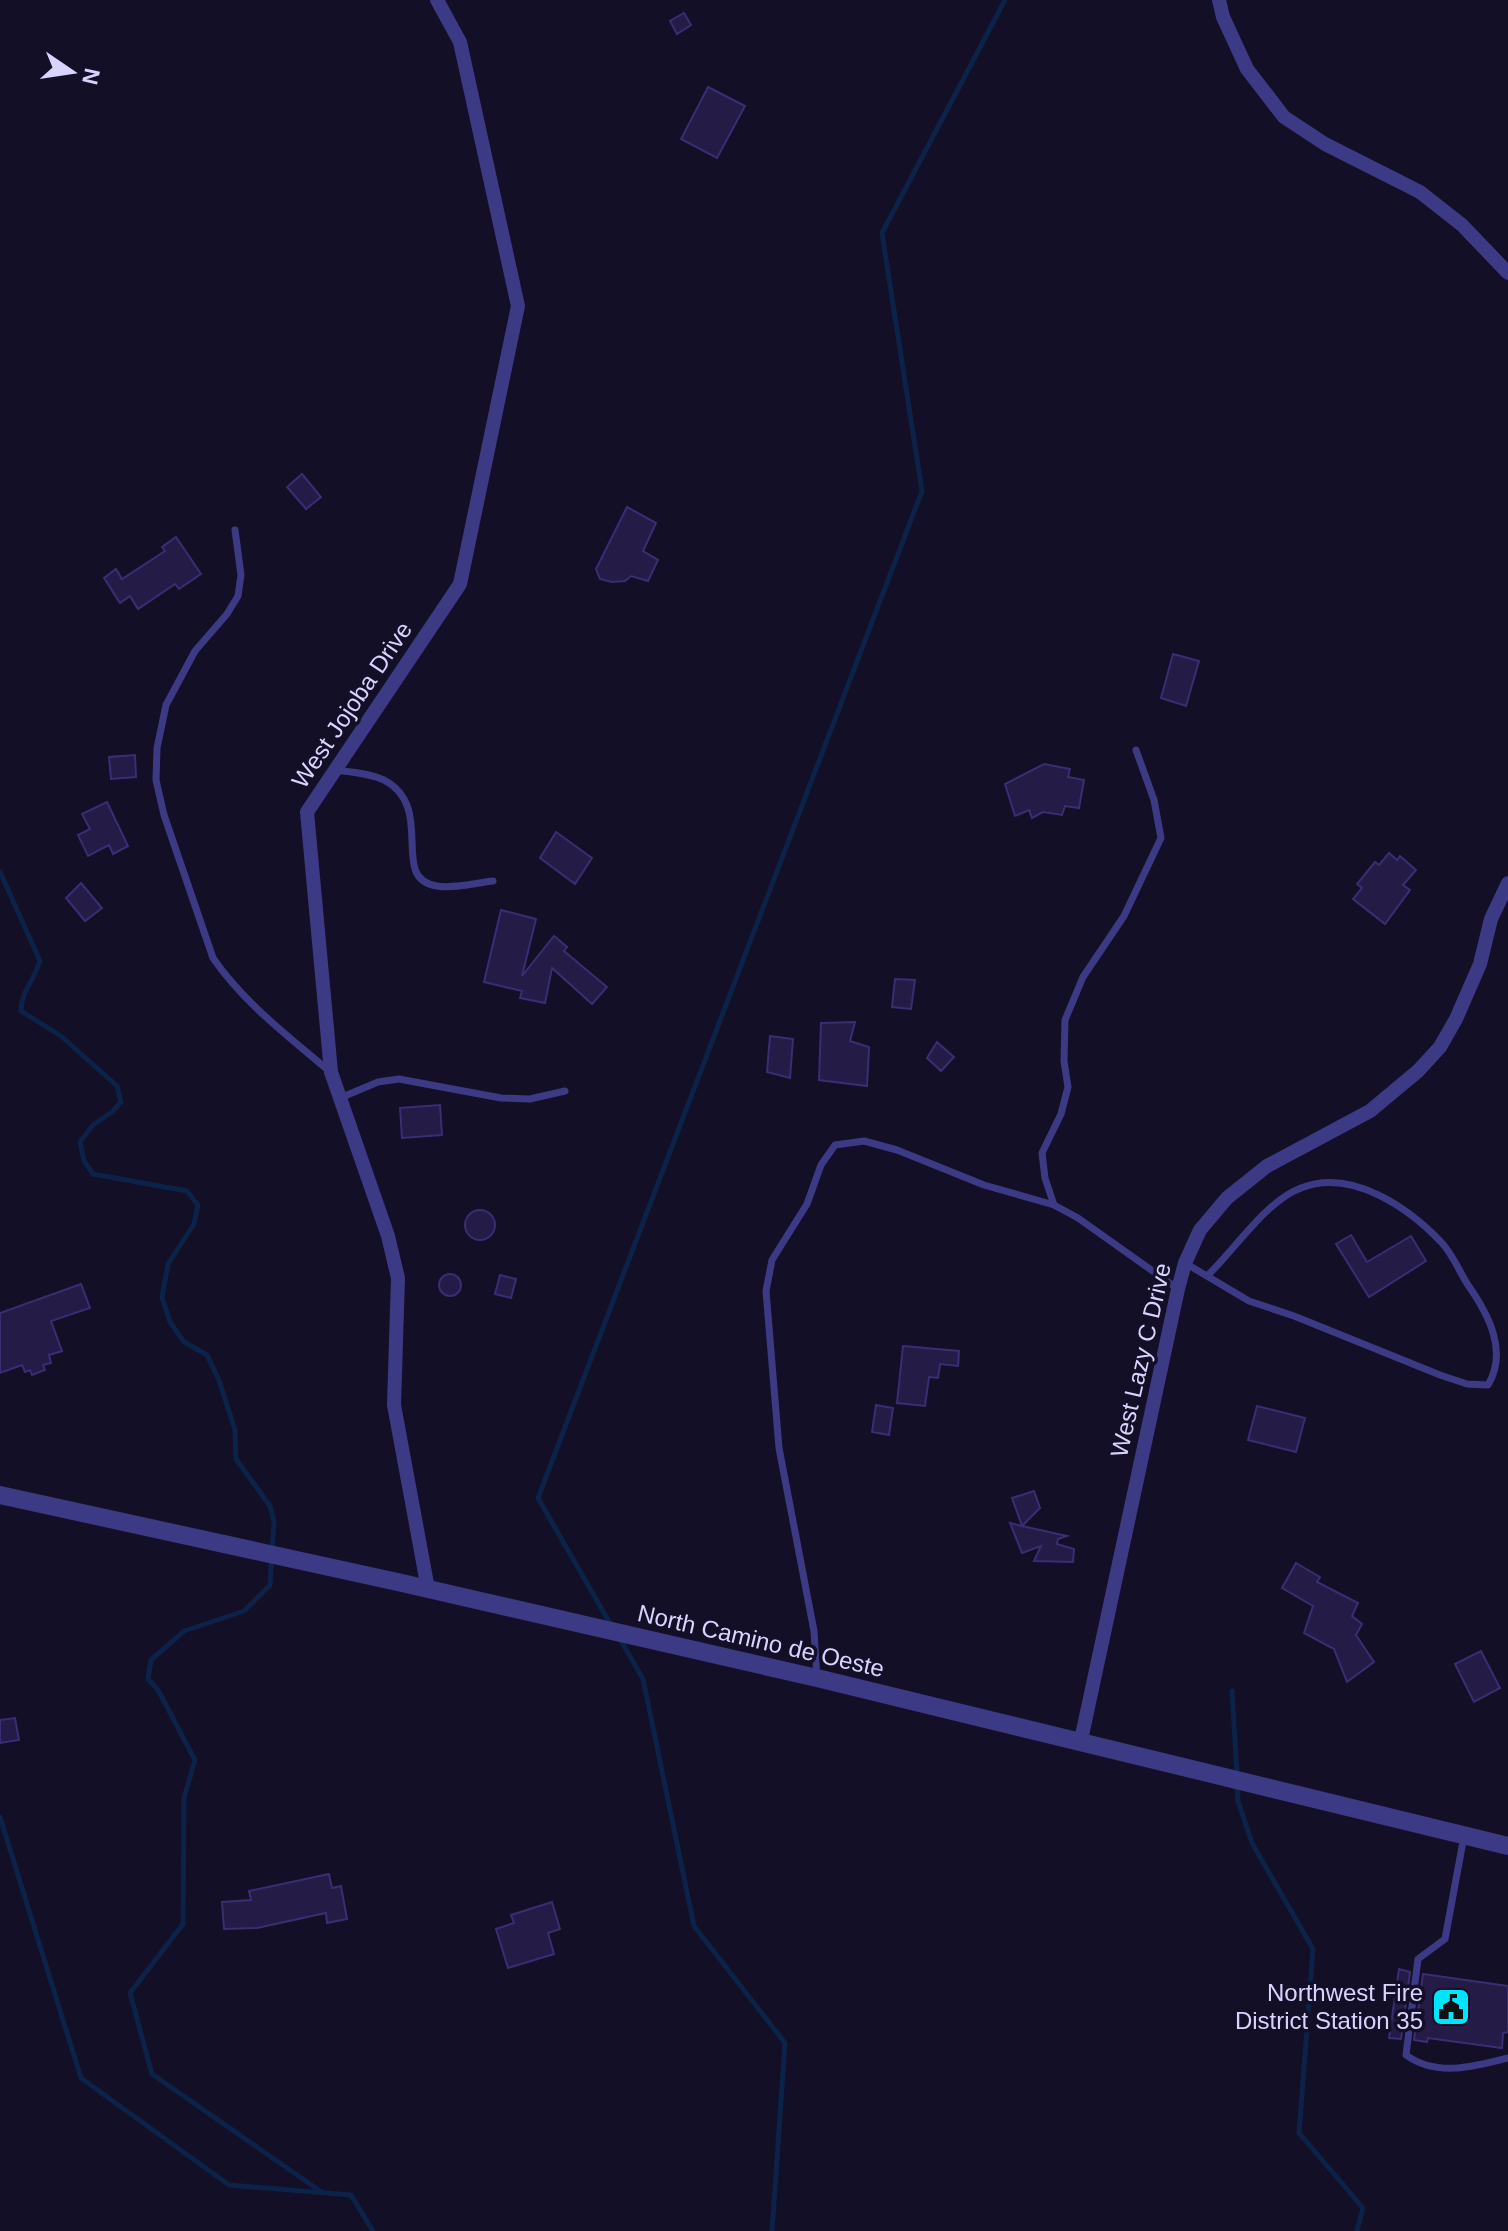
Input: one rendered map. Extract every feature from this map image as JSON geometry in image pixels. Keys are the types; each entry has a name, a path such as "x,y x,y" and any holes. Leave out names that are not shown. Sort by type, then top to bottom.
{"street":[{"name":"West Jojoba Drive","path":"428,1589 394,1405 398,1278 388,1236 331,1072 307,812 460,584 518,306 460,42 437,0"},
{"path":"1219,0 1223,17 1247,69 1284,117 1325,144 1420,192 1462,225 1508,273"},
{"name":"West Lazy C Drive","path":"1081,1740 1178,1289 1185,1263 1200,1230 1227,1198 1267,1166 1370,1111 1418,1071 1440,1047 1480,964 1491,919 1508,883"},
{"name":"North Camino de Oeste","path":"0,1495 817,1678 1508,1846"}],"lane":[{"path":"235,530 241,575 238,596 227,614 195,651 166,705 157,748 156,780 164,815 213,958 259,1012 331,1072"},
{"path":"1054,1205 1045,1178 1042,1153 1061,1114 1068,1087 1064,1061 1065,1020 1083,977 1124,916 1161,838 1154,800 1136,750"},
{"path":"335,770 384,780 399,792 409,809 414,833 412,865 422,881 438,887 493,881"},
{"path":"340,1098 378,1082 399,1079 501,1098 530,1099 565,1091"},
{"path":"817,1678 814,1631 779,1448 766,1291 772,1260 807,1204 821,1165 835,1145 864,1141 897,1150 984,1185 1054,1205 1078,1218 1178,1289"},
{"path":"1185,1263 1249,1301 1467,1384 1488,1385 1499,1375 1503,1357 1501,1332 1443,1245 1413,1217 1382,1195 1358,1186 1322,1184 1303,1187 1279,1199 1208,1275"},
{"path":"1464,1836 1445,1939 1418,1959 1406,2055 1419,2064 1465,2069 1508,2058"}],"building":[{"path":"684,13 691,25 677,34 670,21"},
{"path":"708,87 745,106 717,158 681,139"},
{"path":"302,474 321,497 306,509 287,487"},
{"path":"627,507 656,523 643,551 658,560 648,581 631,576 625,581 612,582 600,579 596,569"},
{"path":"176,537 201,574 179,589 175,584 138,609 130,596 120,603 104,578 116,569 122,579 165,551 162,547"},
{"path":"1173,654 1199,661 1186,706 1161,698"},
{"path":"135,755 136,777 111,779 109,757"},
{"path":"1044,764 1070,769 1068,777 1084,780 1079,808 1065,806 1062,815 1043,812 1032,818 1029,810 1015,816 1005,784"},
{"path":"107,802 128,846 113,854 109,845 88,856 78,835 90,829 82,814"},
{"path":"556,832 592,858 575,884 540,858"},
{"path":"1389,853 1397,860 1400,856 1416,870 1403,885 1410,890 1385,924 1353,899 1362,888 1357,884 1375,862 1379,865"},
{"path":"81,883 102,908 85,921 66,898"},
{"path":"501,910 536,919 522,976 554,936 567,947 564,951 607,987 592,1004 552,968 545,1003 520,998 522,991 484,982"},
{"path":"895,979 915,980 911,1009 892,1007"},
{"path":"855,1022 850,1041 869,1047 867,1086 819,1080 821,1023"},
{"path":"770,1036 793,1039 790,1078 767,1072"},
{"path":"937,1042 954,1057 941,1071 927,1058"},
{"path":"440,1105 442,1135 402,1138 400,1108"},
{"path":"480,1210 491,1214 495,1225 491,1236 480,1240 469,1236 465,1225 469,1214"},
{"path":"1351,1235 1367,1262 1411,1236 1426,1261 1369,1297 1336,1244"},
{"path":"446,1274 454,1274 461,1285 454,1296 446,1296 439,1289 439,1281"},
{"path":"500,1275 516,1279 511,1298 495,1294"},
{"path":"81,1284 90,1308 51,1321 62,1351 49,1355 51,1363 43,1365 45,1370 32,1375 30,1370 25,1372 22,1365 0,1373 0,1313"},
{"path":"903,1346 959,1351 958,1366 940,1364 938,1378 929,1377 925,1406 897,1403"},
{"path":"876,1405 893,1408 889,1435 872,1432"},
{"path":"1257,1406 1305,1418 1296,1452 1248,1440"},
{"path":"1034,1491 1040,1508 1022,1526 1012,1498"},
{"path":"1010,1523 1067,1536 1058,1539 1057,1544 1074,1549 1073,1562 1034,1561 1041,1546 1022,1553"},
{"path":"1296,1563 1320,1577 1317,1582 1358,1603 1352,1616 1362,1624 1356,1635 1374,1662 1347,1682 1334,1649 1304,1633 1313,1606 1282,1588"},
{"path":"1481,1651 1500,1688 1474,1702 1455,1664"},
{"path":"15,1718 19,1740 0,1743 0,1720"},
{"path":"329,1874 332,1888 341,1886 347,1919 327,1923 326,1913 257,1928 224,1929 222,1902 251,1900 249,1891"},
{"path":"552,1902 560,1929 548,1933 554,1954 508,1968 496,1929 514,1923 511,1915"},
{"path":"1399,1969 1410,1972 1401,2039 1389,2038"},
{"name":"Northwest Fire District Station 35","path":"1423,1974 1508,1986 1508,2032 1503,2033 1502,2048 1428,2038 1427,2042 1414,2040"}],"waterway":[{"path":"612,1627 538,1498 922,491 882,233 1005,0"},
{"path":"0,872 40,961 23,998 21,1011 61,1036 117,1086 121,1102 93,1125 80,1142 84,1161 93,1174 187,1191 198,1205 194,1224 168,1264 162,1297 170,1322 184,1342 207,1355 219,1380 235,1430 236,1459 270,1506 274,1521 270,1585 244,1611 184,1631 151,1660 148,1679 158,1690 195,1760 184,1798 183,1924 130,1993 152,2074 323,2193"},
{"path":"620,1639 643,1679 694,1926 785,2043 772,2231"},
{"path":"1232,1691 1237,1774"},
{"path":"1237,1784 1238,1801 1252,1843 1313,1949 1299,2133 1363,2208 1357,2231"},
{"path":"0,1817 81,2078 229,2185 351,2195 373,2231"}],"place":[{"name":"Northwest Fire District Station 35","path":"1451,2007"}]}
